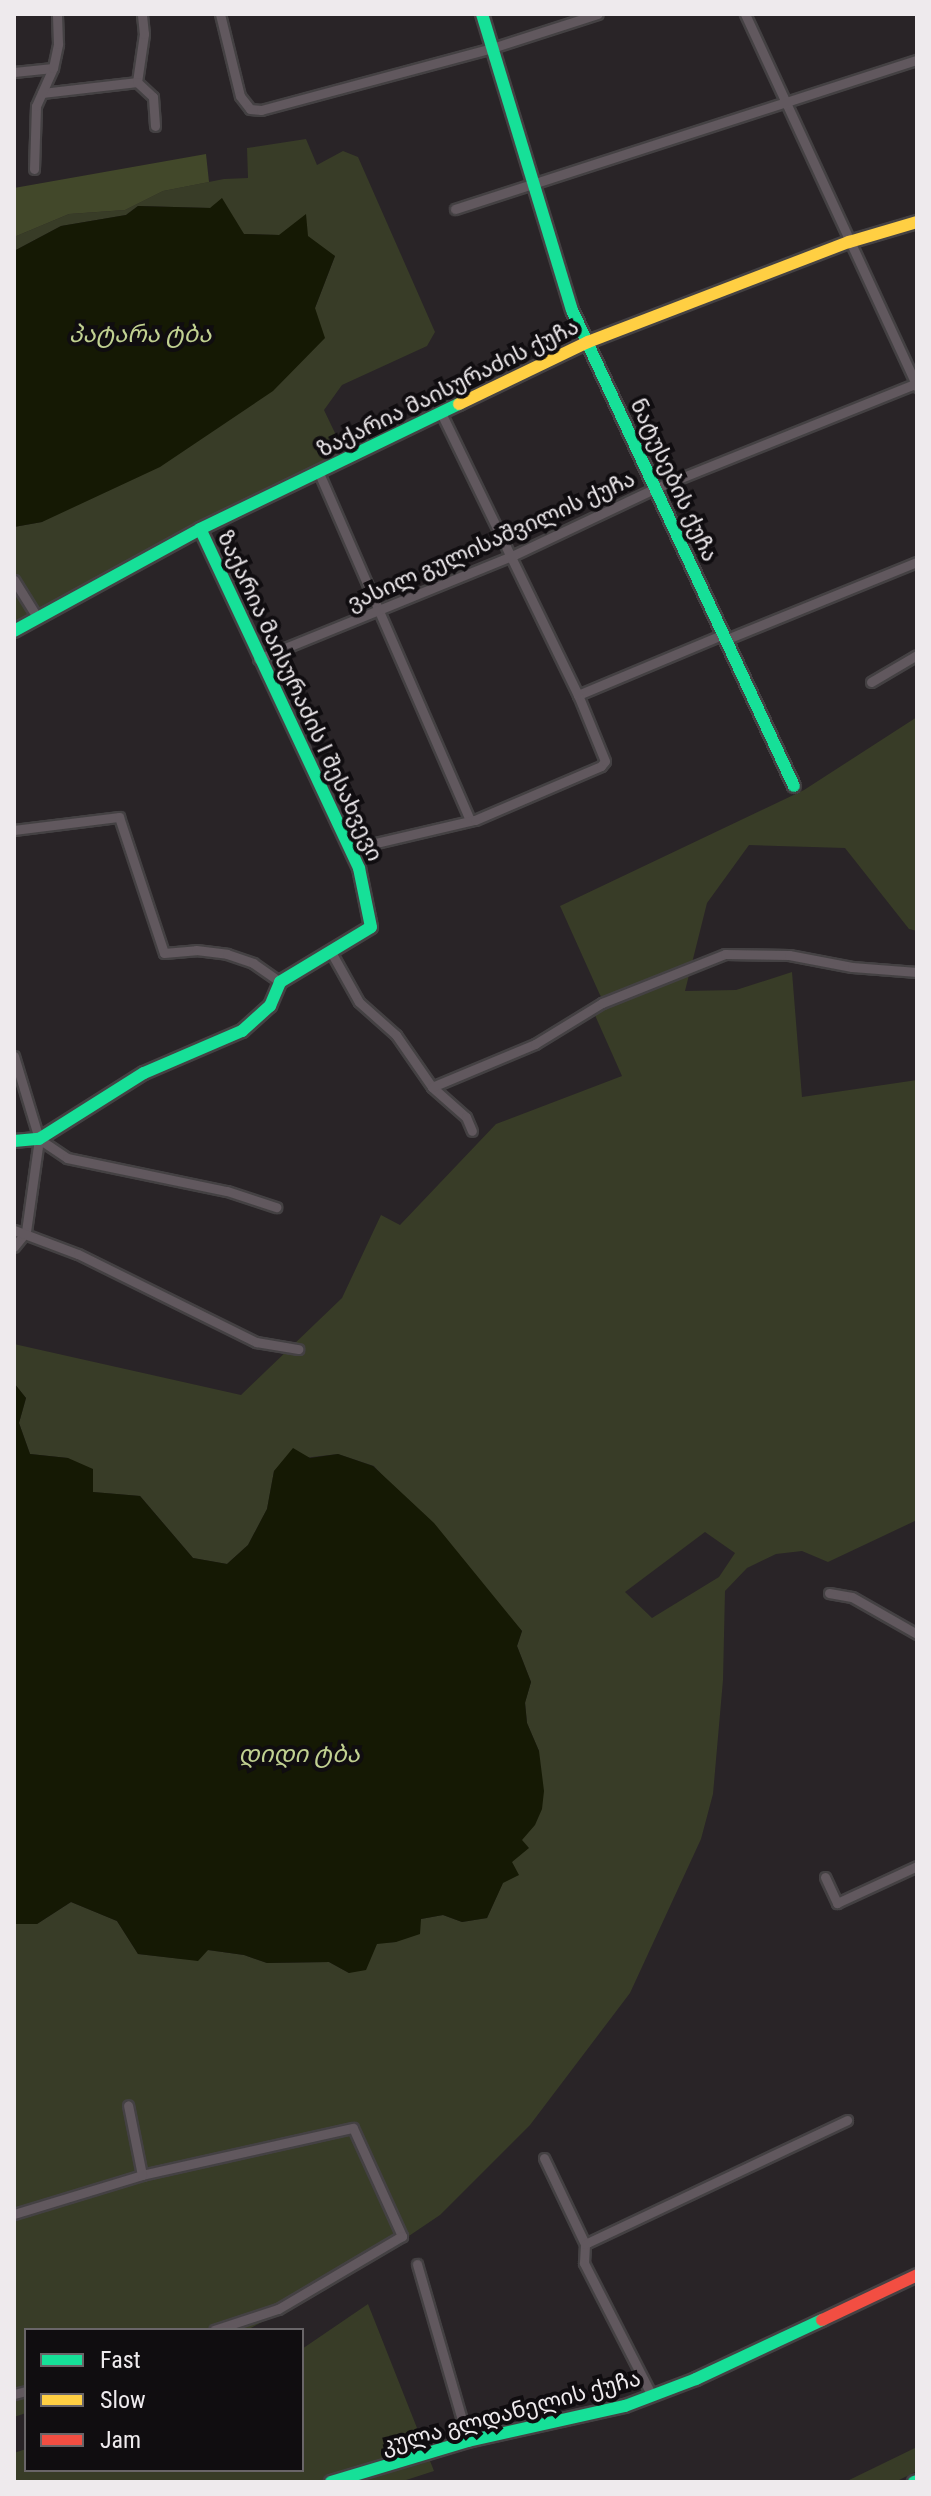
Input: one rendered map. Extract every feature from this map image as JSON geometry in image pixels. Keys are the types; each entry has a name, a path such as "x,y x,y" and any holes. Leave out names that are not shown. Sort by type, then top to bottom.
{"street":[{"path":"34,169 36,106 53,68 58,44 57,14"},
{"path":"137,82 144,34 142,14"},
{"path":"220,14 240,96 250,109 261,110 492,48 598,14"},
{"name":"ნატუსების ქუჩა","path":"482,14 532,187 572,310 794,786"},
{"path":"745,14 916,385"},
{"path":"455,209 532,187 917,60"},
{"path":"14,72 53,68"},
{"path":"42,93 137,82 153,97 155,126"},
{"name":"ზაქარია მაისურაძის ქუჩა","path":"14,631 200,529 588,342 849,242 917,222"},
{"name":"ვასილ გულისაშვილის ქუჩა","path":"258,659 512,556 656,488 916,385"},
{"path":"350,849 375,840 470,821 601,766 606,756 441,413"},
{"path":"319,473 470,821"},
{"name":"ზაქარია მაისურაძის I შესახვევი","path":"200,529 258,659 350,849 368,899 371,927 331,952"},
{"path":"578,695 917,562"},
{"path":"14,580 37,617"},
{"path":"871,682 917,655"},
{"path":"14,830 114,815 119,817 164,953 196,950 227,954 253,963 280,982"},
{"path":"14,1141 39,1139 144,1073 242,1031 270,1006 280,982 331,952 359,1002 396,1035 432,1087 466,1117 472,1131"},
{"path":"432,1087 535,1044 602,1003 725,954 789,955 852,967 917,972"},
{"path":"14,1056 39,1139 26,1232 14,1247"},
{"path":"39,1139 67,1158 227,1191 276,1207"},
{"path":"14,1230 78,1254 256,1342 298,1349"},
{"path":"829,1593 852,1597 917,1634"},
{"path":"825,1877 837,1903 917,1866"},
{"path":"128,2105 142,2175"},
{"path":"585,2244 847,2120"},
{"path":"14,2214 142,2175 353,2128 402,2236 278,2309 220,2328"},
{"path":"544,2158 585,2244 584,2263 652,2396"},
{"path":"417,2264 468,2441"},
{"name":"კულა გლდანელის ქუჩა","path":"331,2482 468,2441 625,2406 696,2379 917,2275"}],"shaded area":[{"path":"306,139 317,165 343,151 358,157 435,332 427,346 342,385 324,410 345,454 198,525 14,622 14,527 42,522 315,308 335,256 279,235 244,234 211,208 138,206 126,215 61,226 14,251 14,237 69,214 125,210 163,191 224,179 248,178 247,148"},
{"path":"206,154 209,182 163,191 125,210 69,214 14,237 14,188"},
{"path":"917,717 917,931 909,929 845,848 749,845 707,903 685,991 736,990 792,972 802,1097 917,1080 917,1520 828,1562 802,1551 776,1554 747,1568 725,1591 723,1680 713,1794 701,1839 630,1993 530,2125 440,2215 354,2273 251,2328 24,2328 24,2414 14,2417 14,1924 37,1924 71,1902 117,1921 138,1954 183,1959 208,1950 244,1955 267,1963 329,1962 349,1973 371,1954 377,1943 396,1942 421,1919 443,1915 462,1922 487,1918 522,1840 539,1751 527,1723 525,1702 531,1682 517,1646 522,1631 374,1466 338,1454 287,1460 274,1471 267,1509 248,1545 227,1564 193,1558 140,1496 92,1492 68,1458 30,1454 19,1423 26,1398 14,1383 14,1344 241,1395 342,1298 381,1215 400,1225 496,1124 622,1076 594,1013 610,1005 600,995 560,906 804,790","holes":["705,1532 735,1553 719,1577 652,1618 625,1592"]},
{"path":"368,2304 434,2471 400,2482 14,2482 14,2453 24,2450 24,2472 304,2472 304,2348"},
{"path":"917,2447 917,2471 895,2482 845,2482"}],"water":[{"name":"პატარა ტბა","path":"222,198 244,234 279,235 306,214 308,236 335,256 315,308 325,338 273,391 160,467 42,522 14,527 14,251 61,226 126,215 138,206 210,208"},
{"name":"დიდი ტბა","path":"14,1383 26,1398 19,1423 30,1454 68,1458 93,1469 93,1492 140,1496 193,1558 227,1564 248,1545 267,1509 274,1471 293,1448 310,1458 338,1454 373,1466 434,1523 522,1631 517,1646 531,1682 525,1703 527,1723 539,1751 544,1791 542,1809 535,1825 522,1840 529,1848 512,1862 519,1875 503,1883 487,1918 462,1922 443,1915 421,1919 420,1934 377,1944 366,1970 349,1973 329,1962 267,1963 244,1955 208,1950 198,1961 138,1954 117,1921 71,1902 37,1924 14,1924"}],"traffic: fast":[{"path":"482,14 572,310 794,786"},
{"path":"14,631 200,529 459,404"},
{"path":"14,1141 39,1139 144,1073 242,1031 270,1006 280,982 371,927 359,868 200,529"},
{"path":"331,2482 468,2441 625,2406 696,2379 822,2320"}],"traffic: slow":[{"path":"459,404 588,342 849,242 917,222"}],"traffic: jam":[{"path":"822,2320 917,2275"}]}
